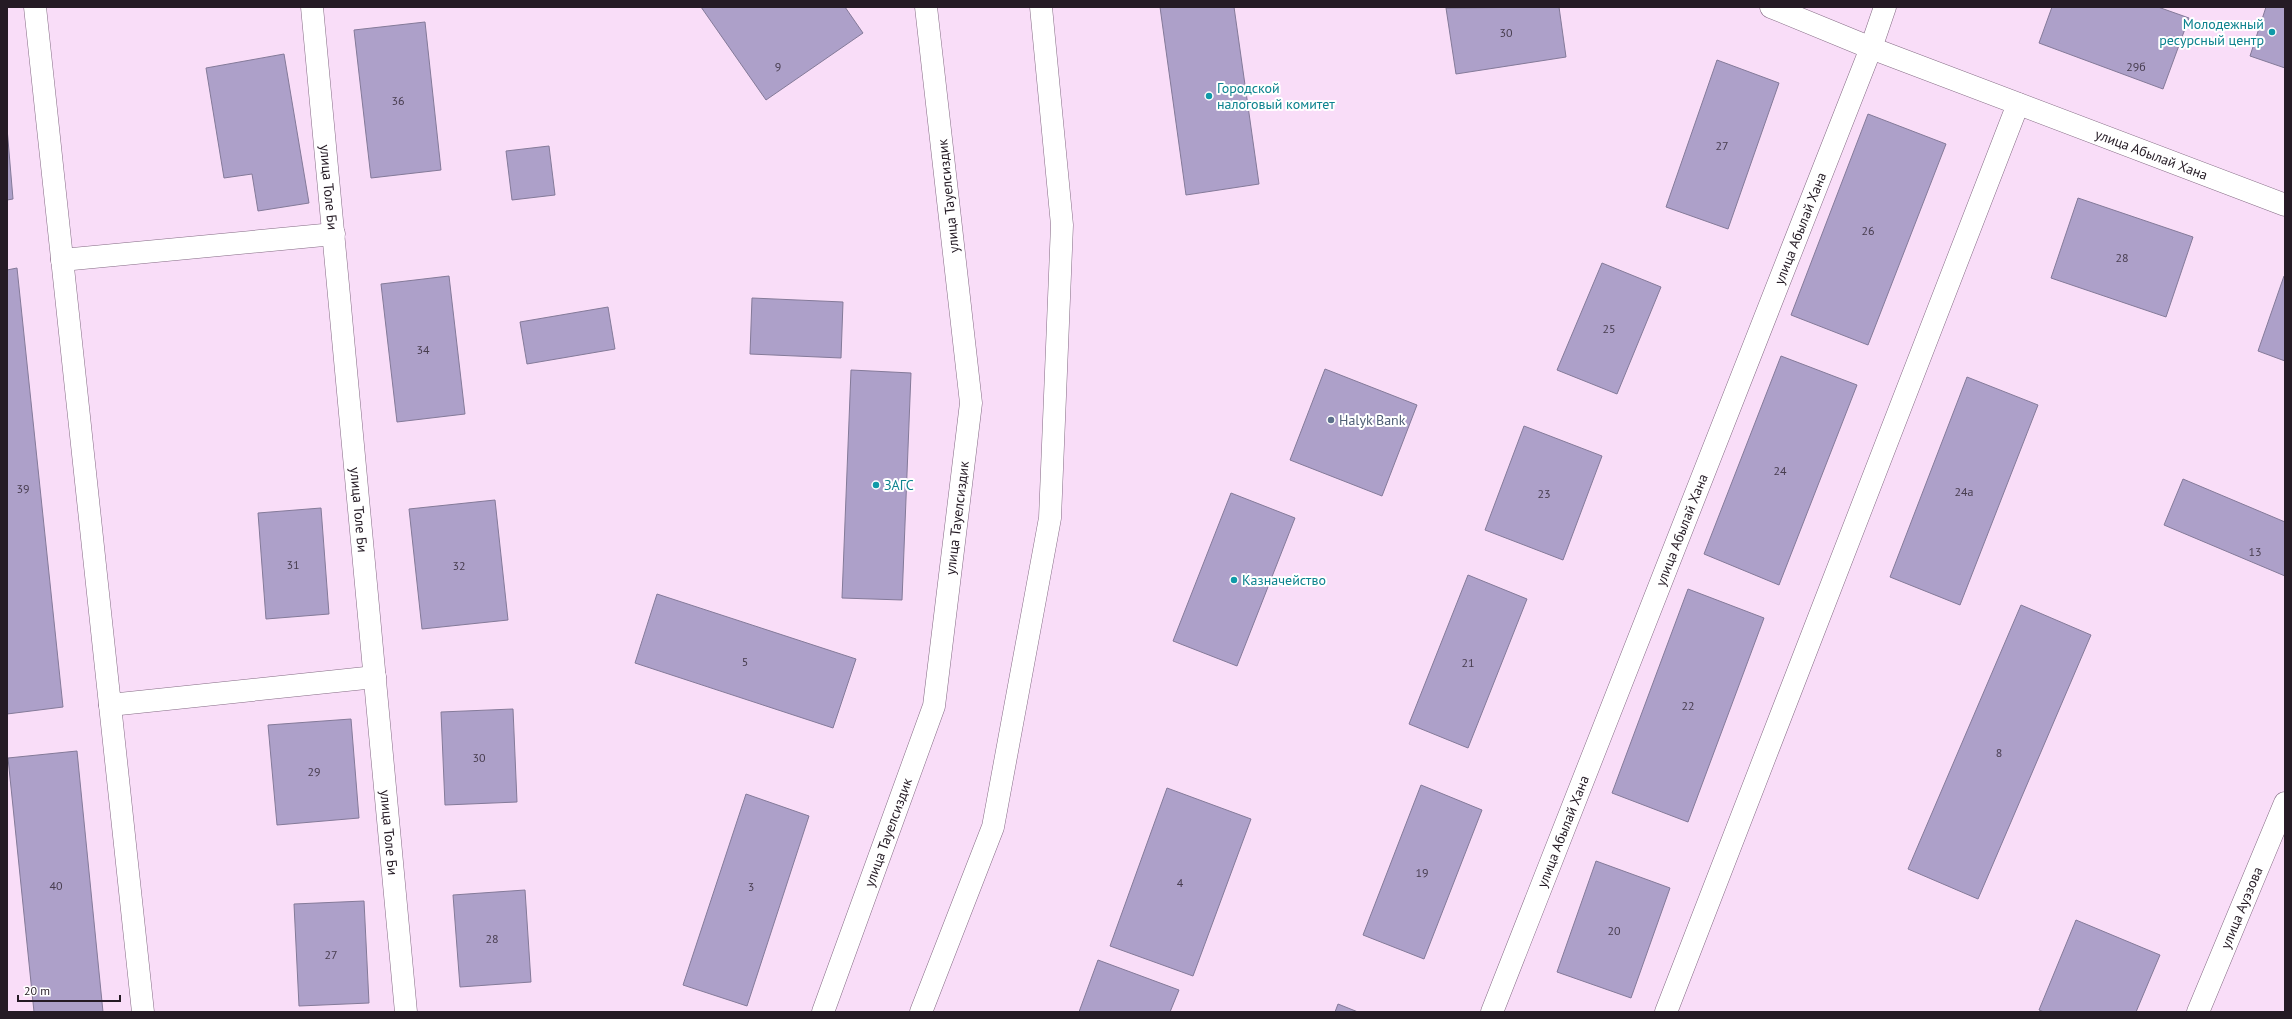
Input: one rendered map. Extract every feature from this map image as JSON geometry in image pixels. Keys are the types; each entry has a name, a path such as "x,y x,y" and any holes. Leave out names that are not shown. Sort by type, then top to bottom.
{"street":[{"path":"35,7 143,1012"},
{"name":"улица Толе Би","path":"312,7 406,1012"},
{"name":"улица Тауелсиздик","path":"823,1012 934,706 971,403 926,7"},
{"path":"921,1012 993,827 1050,518 1062,225 1041,7"},
{"name":"улица Абылай Хана","path":"1771,7 1871,48 2285,205"},
{"name":"улица Абылай Хана","path":"1492,1012 1871,48 1885,7"},
{"path":"1666,1012 2018,104"},
{"path":"62,260 334,234"},
{"path":"110,705 375,677"},
{"name":"улица Ауэзова","path":"2198,1012 2285,803"}],"building":[{"path":"701,7 845,7 863,33 766,100"},
{"name":"Городской налоговый комитет","path":"1160,7 1234,7 1259,184 1186,195"},
{"path":"1559,7 1566,57 1456,74 1446,8"},
{"path":"2052,7 2158,7 2189,18 2163,89 2039,43"},
{"name":"Молодежный ресурсный центр","path":"2266,7 2285,7 2285,68 2250,56"},
{"path":"425,22 441,170 371,178 354,30"},
{"path":"284,54 309,203 258,211 252,174 224,178 206,68"},
{"path":"1717,60 1779,83 1728,229 1666,207"},
{"path":"1868,114 1946,144 1868,345 1791,315"},
{"path":"7,128 13,199 7,200"},
{"path":"549,146 555,195 512,200 506,151"},
{"path":"2078,198 2193,237 2166,317 2051,278"},
{"path":"1602,263 1661,287 1617,394 1557,370"},
{"path":"17,268 63,707 7,714 7,270"},
{"path":"449,276 465,414 397,422 381,284"},
{"path":"2284,276 2285,277 2285,361 2258,351"},
{"path":"752,298 843,302 841,358 750,354"},
{"path":"608,307 615,349 527,364 520,322"},
{"path":"1781,356 1857,385 1779,585 1704,554"},
{"path":"1325,369 1417,405 1382,496 1290,460"},
{"name":"ЗАГС","path":"851,370 911,373 902,600 842,598"},
{"path":"1967,377 2038,405 1960,605 1890,577"},
{"path":"1524,426 1602,456 1563,560 1485,530"},
{"path":"2183,479 2285,522 2285,576 2164,525"},
{"name":"Казначейство","path":"1231,493 1295,518 1237,666 1173,641"},
{"path":"495,500 508,620 422,629 409,509"},
{"path":"321,508 329,614 266,619 258,513"},
{"path":"1468,575 1527,599 1468,748 1409,724"},
{"path":"1688,589 1764,618 1688,822 1612,793"},
{"path":"657,594 856,659 833,728 635,663"},
{"path":"2021,605 2091,635 1978,899 1908,869"},
{"path":"513,709 517,802 445,805 441,712"},
{"path":"351,719 359,818 277,825 268,725"},
{"path":"77,751 103,1012 34,1012 8,758"},
{"path":"1421,785 1482,810 1424,959 1363,935"},
{"path":"1167,788 1251,819 1193,976 1110,946"},
{"path":"746,794 809,816 747,1006 683,985"},
{"path":"1596,861 1670,888 1631,998 1557,972"},
{"path":"525,890 531,982 460,987 453,895"},
{"path":"364,901 369,1003 299,1006 294,904"},
{"path":"2076,920 2160,955 2136,1012 2044,1012 2039,1010"},
{"path":"1098,960 1179,990 1170,1012 1079,1012"},
{"path":"1338,1004 1358,1012 1335,1012"}],"place":[{"name":"Молодежный ресурсный центр","path":"2272,32"},
{"name":"Городской налоговый комитет","path":"1209,96"},
{"name":"Halyk Bank","path":"1331,420"},
{"name":"ЗАГС","path":"876,485"},
{"name":"Казначейство","path":"1234,580"}]}
